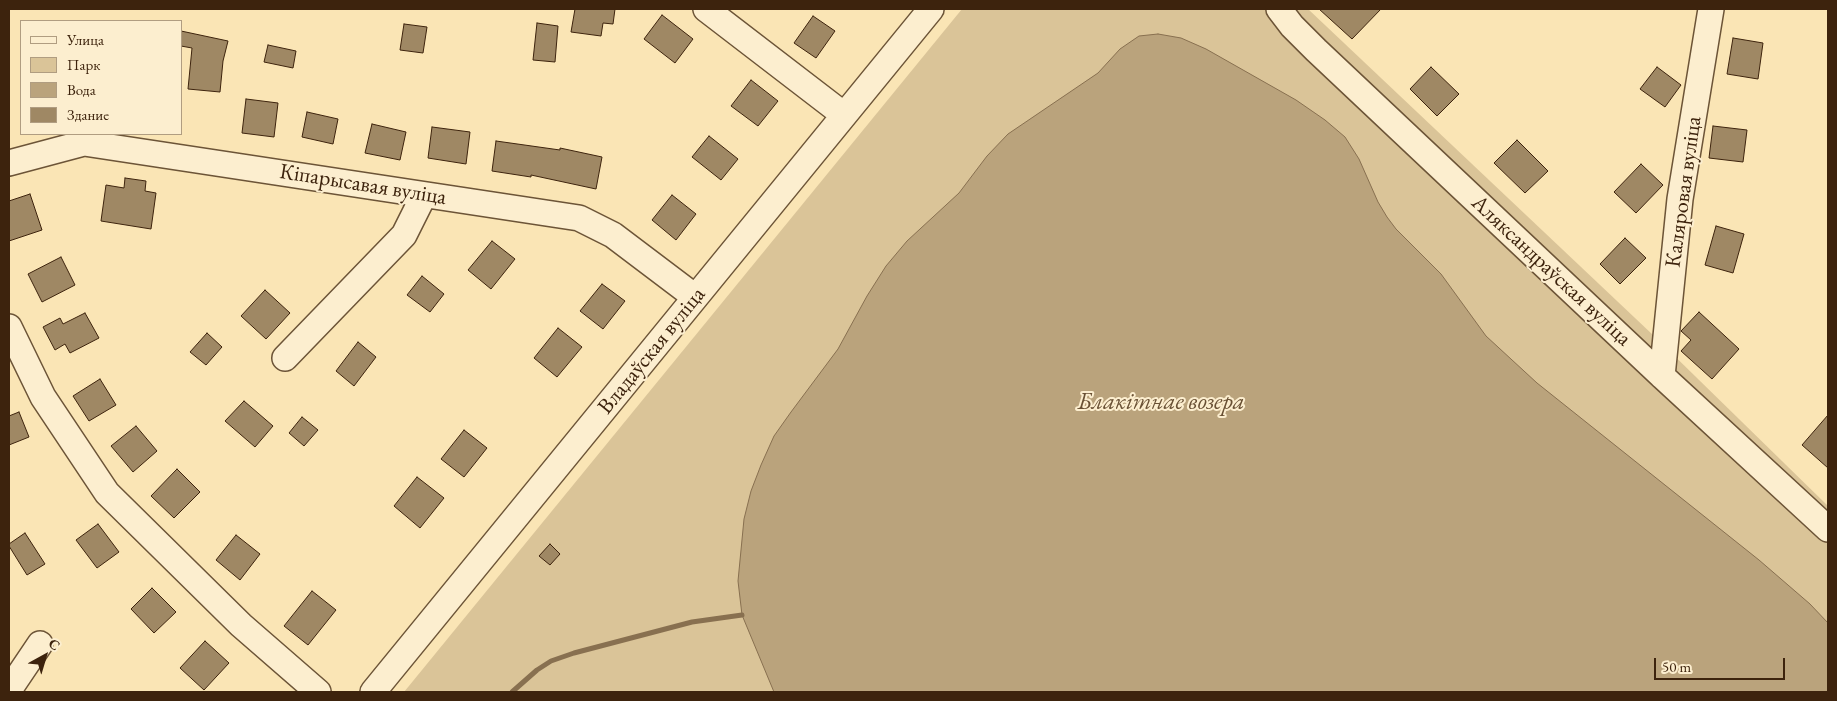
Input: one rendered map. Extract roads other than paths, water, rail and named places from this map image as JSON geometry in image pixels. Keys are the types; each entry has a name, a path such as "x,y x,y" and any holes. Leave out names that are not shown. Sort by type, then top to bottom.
{"street":[{"path":"706,9 844,115"},
{"name":"Владаўская вуліца","path":"372,692 931,9"},
{"name":"Аляксандраўская вуліца","path":"1279,9 1292,26 1316,50 1662,376 1828,529"},
{"name":"Каляровая вуліца","path":"1662,376 1680,199 1711,9"},
{"name":"Кіпарысавая вуліца","path":"9,163 84,143 579,218 613,235 695,298"},
{"path":"285,358 404,235 424,195"},
{"path":"9,327 43,397 107,493 241,625 318,692"},
{"path":"9,690 40,644"}],"water":[{"name":"Блакітнае возера","path":"1158,34 1181,38 1206,49 1296,100 1325,120 1345,137 1359,159 1378,202 1387,217 1396,229 1441,274 1486,336 1537,383 1759,560 1810,604 1828,623 1828,692 774,692 742,615 738,581 744,519 751,491 774,436 838,349 886,266 907,241 959,193 987,156 1008,134 1098,73 1120,49 1139,36"}],"waterway":[{"path":"512,692 537,670 551,661 574,653 692,622 742,615"}]}
